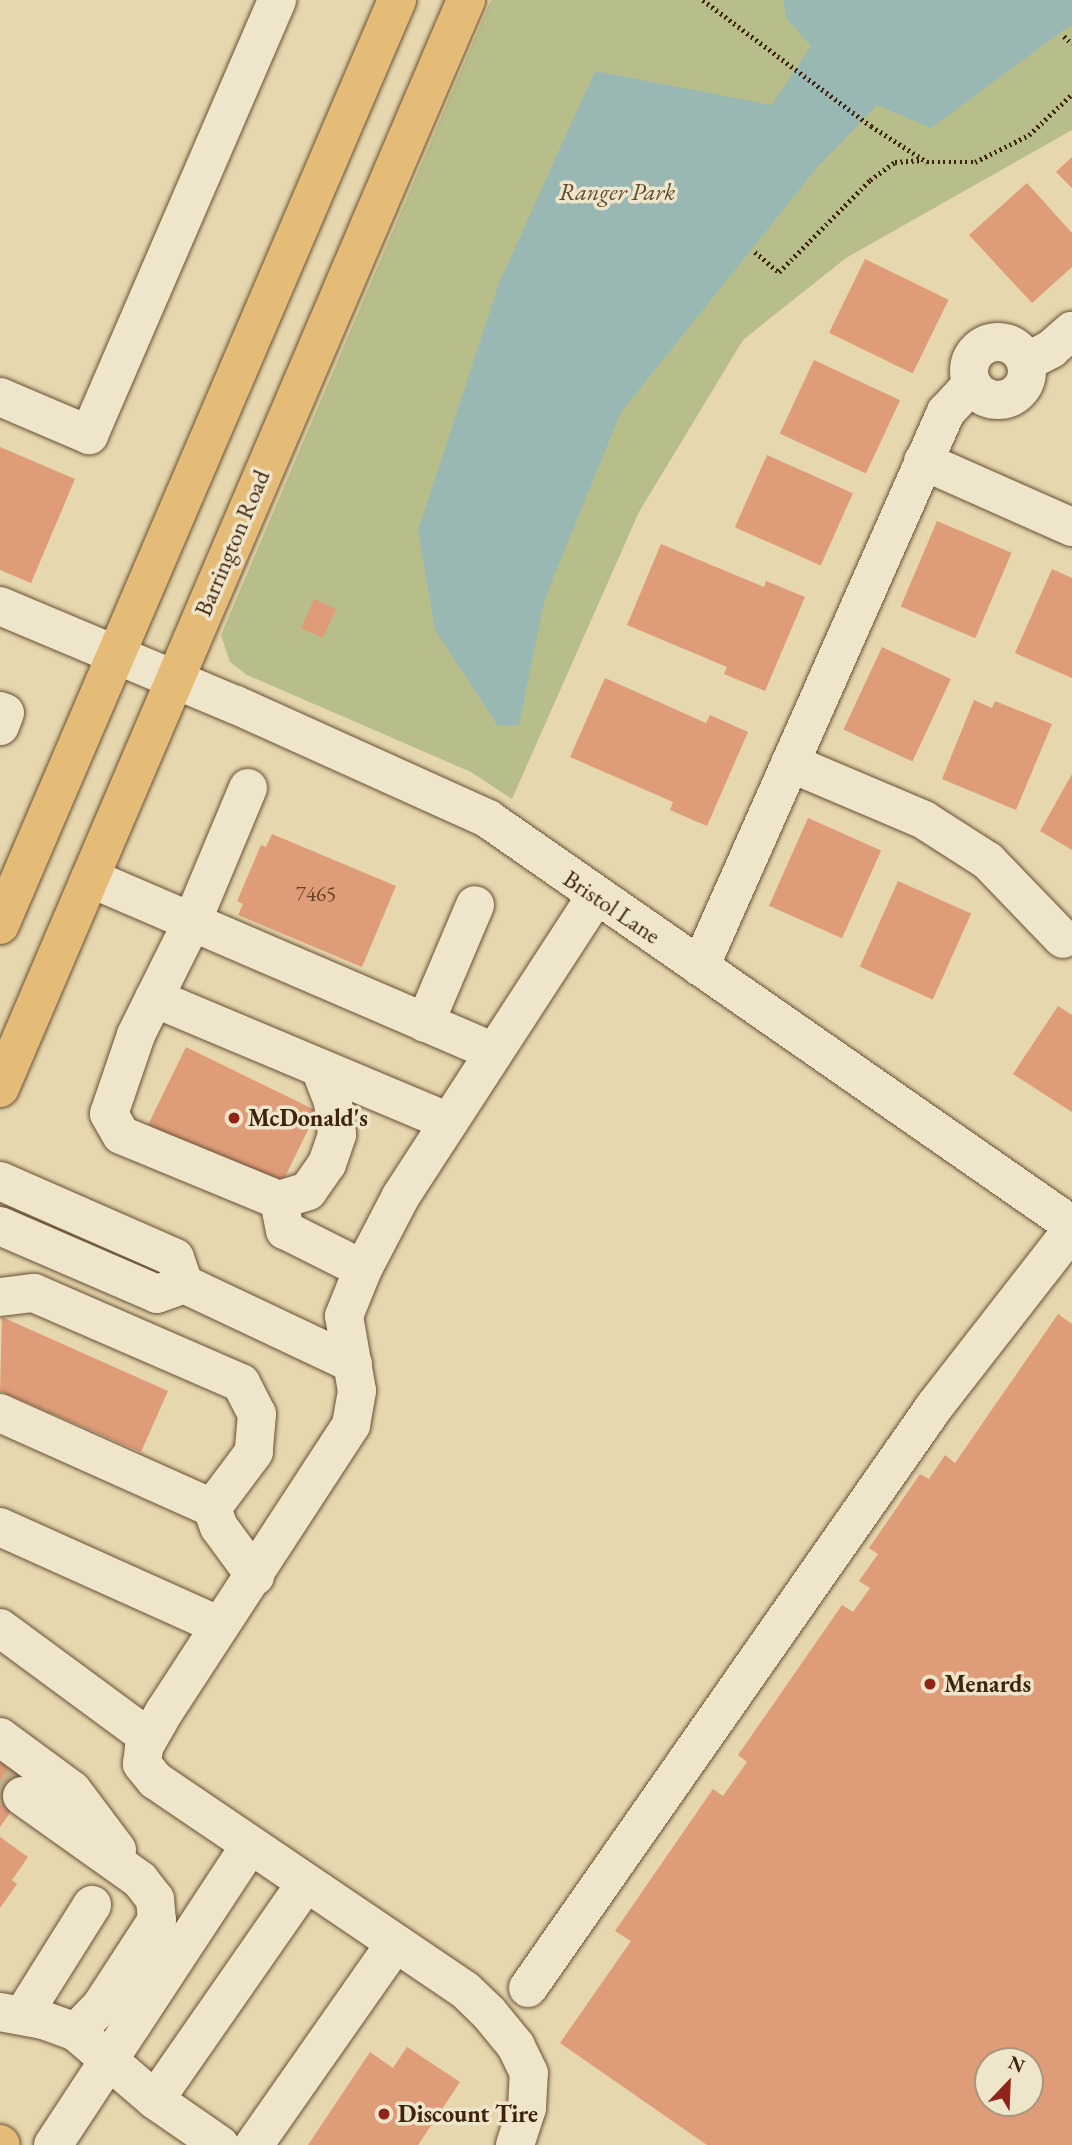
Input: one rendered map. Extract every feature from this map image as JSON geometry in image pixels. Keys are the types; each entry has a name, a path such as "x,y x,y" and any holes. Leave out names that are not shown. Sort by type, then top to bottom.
{"main road":[{"path":"0,925 397,0"},
{"name":"Barrington Road","path":"0,1088 173,678 466,0"}],"street":[{"path":"0,397 89,435 277,0"},
{"path":"700,967 923,461 946,412 971,385 970,361 986,343 1011,344 1026,362 1051,349 1072,331"},
{"path":"923,461 1072,527"},
{"name":"Bristol Lane","path":"0,606 173,678 488,819 595,897 700,967 1072,1228"},
{"path":"0,711 5,713 0,726"},
{"path":"790,763 924,820 988,861 1063,939"},
{"path":"248,788 191,924 154,998 114,1089 109,1114 121,1135 279,1200 308,1191 327,1164 337,1135 333,1102 320,1068"},
{"path":"90,878 191,924 494,1052"},
{"path":"512,2144 527,2108 529,2073 516,2046 465,1990 249,1847 155,1780 142,1764 149,1738 351,1425 357,1391 344,1316 363,1269 401,1195 595,897"},
{"path":"425,1023 475,905"},
{"path":"154,998 449,1122"},
{"path":"0,1181 175,1258 184,1284 353,1364"},
{"path":"279,1200 285,1230 363,1269"},
{"path":"0,1226 157,1294 184,1284"},
{"path":"528,1988 934,1407 1072,1228"},
{"path":"0,1297 34,1293 241,1384 257,1414 254,1452 212,1508"},
{"path":"0,1413 212,1508 219,1527 255,1576"},
{"path":"0,1527 220,1626"},
{"path":"0,1628 149,1738"},
{"path":"0,1737 72,1790 155,1899 157,1920 101,2006 76,2032"},
{"path":"22,1796 140,1880"},
{"path":"53,2145 249,1847"},
{"path":"155,2100 305,1884"},
{"path":"92,1905 11,2013 76,2032 155,2100 220,2145"},
{"path":"254,2145 395,1944"}],"path":[{"path":"703,0 871,126 924,160"},
{"path":"1064,36 1072,44"},
{"path":"755,252 779,272 870,180 895,162 975,162 1030,135 1072,94"}],"green space":[{"name":"Ranger Park","path":"491,0 1072,0 1072,130 846,258 743,340 639,512 512,799 471,772 247,675 230,662 221,635"}],"water":[{"path":"783,0 1072,0 1072,24 931,128 877,105 814,171 621,412 545,598 519,725 498,726 435,630 418,531 499,283 595,71 772,105 811,46 787,19"}],"building":[{"path":"1072,157 1072,188 1056,172"},
{"path":"1027,183 1072,233 1072,267 1032,303 969,235"},
{"path":"865,259 949,300 913,373 829,333"},
{"path":"814,360 900,400 866,474 780,433"},
{"path":"0,447 75,479 31,583 0,570"},
{"path":"767,455 853,493 821,565 735,527"},
{"path":"937,521 1012,553 975,638 901,607"},
{"path":"661,544 764,587 766,581 805,597 765,691 724,674 727,667 627,625"},
{"path":"1052,569 1072,578 1072,678 1015,653"},
{"path":"314,599 336,609 323,638 301,628"},
{"path":"882,647 951,679 912,762 844,729"},
{"path":"605,678 706,723 710,715 748,732 707,826 670,810 673,802 570,757"},
{"path":"974,700 992,708 995,701 1052,724 1016,810 942,779"},
{"path":"1072,774 1072,850 1040,831"},
{"path":"808,818 881,851 842,938 769,906"},
{"path":"272,834 396,886 362,967 238,915 243,904 237,901 261,845 266,847"},
{"path":"898,881 971,914 933,999 860,967"},
{"path":"1058,1006 1072,1015 1072,1112 1013,1074"},
{"name":"McDonald's","path":"186,1047 317,1111 280,1188 148,1124"},
{"name":"Menards","path":"1058,1314 1072,1324 1072,2145 707,2145 560,2043 631,1941 615,1931 713,1789 723,1796 747,1762 738,1755 842,1605 853,1612 870,1588 859,1581 878,1554 869,1548 920,1474 929,1479 945,1455 955,1463"},
{"path":"2,1317 168,1391 141,1452 0,1391"},
{"path":"0,1762 31,1784 0,1827"},
{"path":"0,1837 28,1857 12,1880 17,1884 0,1908"},
{"name":"Discount Tire","path":"407,2047 460,2082 418,2145 308,2145 370,2052 393,2068"}],"tunnel":[{"path":"0,1780 22,1796"}],"place":[{"name":"McDonald's","path":"234,1118"},
{"name":"Menards","path":"930,1684"},
{"name":"Discount Tire","path":"384,2114"}]}
